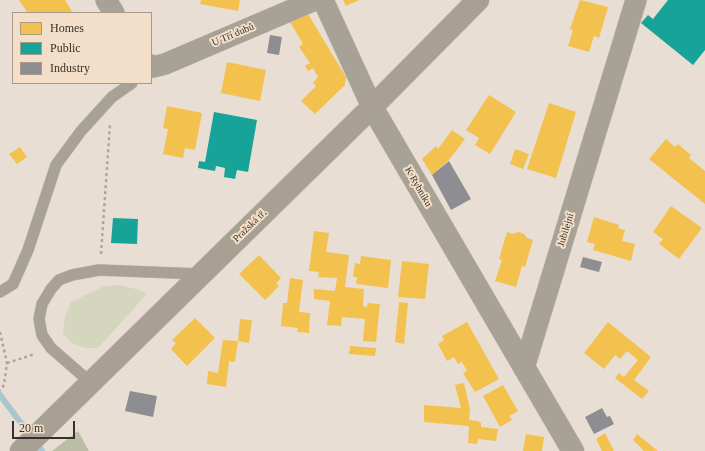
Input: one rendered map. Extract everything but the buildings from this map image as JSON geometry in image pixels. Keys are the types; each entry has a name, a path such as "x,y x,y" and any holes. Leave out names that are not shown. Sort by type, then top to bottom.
{"main road":[{"name":"Pražská tř.","path":"21,451 60,411 372,107 478,0"}],"street":[{"path":"106,0 113,12"},
{"name":"U Tří dubů","path":"152,67 165,64 314,0"},
{"name":"K Rybníku","path":"323,0 372,107 524,368"},
{"name":"Jubilejní","path":"524,368 636,0"},
{"path":"524,368 573,451"}],"lane":[{"path":"0,292 13,284 28,250 56,165 81,131 112,97 131,84"},
{"path":"90,382 51,348 42,335 39,320 42,304 51,289 59,280 72,275 99,270 200,274"}],"path":[{"path":"99,270 112,97"},
{"path":"0,332 7,363 4,385 0,391"},
{"path":"7,363 51,348"}],"green space":[{"path":"119,285 140,290 147,294 98,348 84,348 72,343 63,333 65,316 71,302 104,286"},
{"path":"78,431 89,451 52,451"}],"waterway":[{"path":"0,395 42,451"}]}
